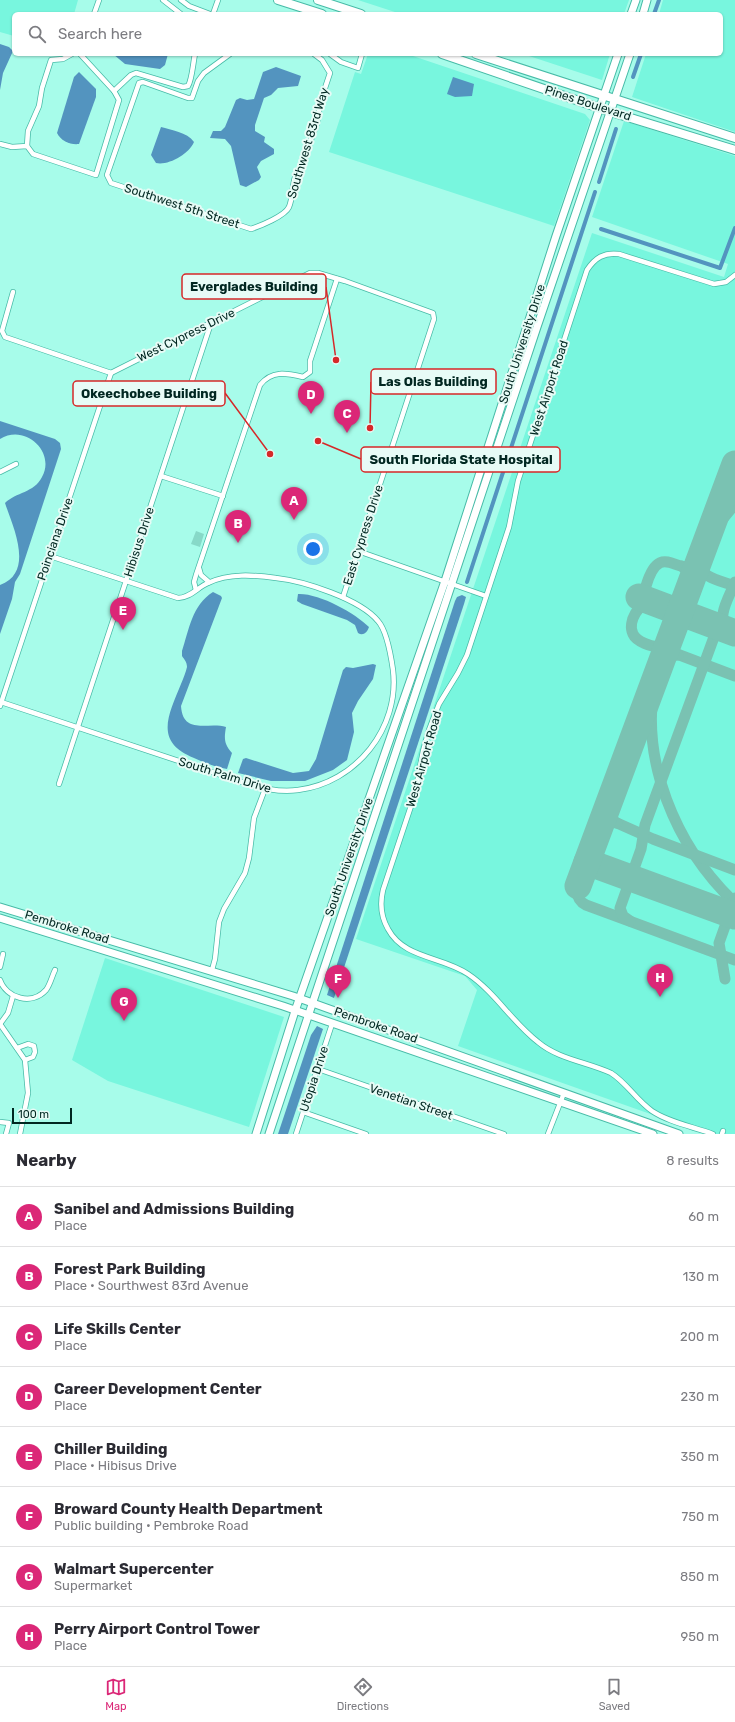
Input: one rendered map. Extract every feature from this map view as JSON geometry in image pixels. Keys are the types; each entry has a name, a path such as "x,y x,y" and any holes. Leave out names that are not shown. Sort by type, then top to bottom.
{"highway":[{"path":"278,0 316,12"},
{"path":"318,0 355,12"},
{"name":"Pines Boulevard","path":"448,56 612,112 735,150"},
{"path":"461,56 484,63 490,59"},
{"name":"Pines Boulevard","path":"482,56 735,138"},
{"path":"488,70 494,65 509,65"},
{"path":"691,136 704,136 726,143 735,143"}],"main road":[{"path":"632,12 636,0"},
{"path":"644,12 647,0"},
{"name":"South University Drive","path":"257,1134 295,1011 444,581 556,236 601,108 617,56"},
{"name":"South University Drive","path":"269,1134 307,1015 453,584 537,327 612,112 629,56"},
{"name":"Pembroke Road","path":"0,907 212,970 300,998 679,1134"},
{"name":"Pembroke Road","path":"0,918 295,1011 653,1134"},
{"path":"43,931 46,921"}],"street":[{"path":"95,12 99,0"},
{"path":"163,0 178,12"},
{"path":"181,0 189,6 205,12"},
{"path":"214,12 218,0"},
{"path":"68,56 63,59 51,60 42,88 39,106 28,131 27,146 32,154 96,175 119,103 118,96 82,56"},
{"path":"114,91 131,75 136,73 184,87 188,86 194,56"},
{"name":"Southwest 5th Street","path":"227,56 204,73 198,82 192,98 188,98 143,82 139,83 107,175 110,183 251,229 257,227"},
{"name":"Southwest 83rd Way","path":"257,227 286,212 289,207 297,170 302,165 317,123 321,100 330,73 327,66 317,56"},
{"path":"333,56 341,62 358,68 361,56"},
{"path":"0,144 12,147 27,146"},
{"name":"West Airport Road","path":"713,1134 657,1114 611,1073 543,1046 529,1035 482,985 468,974 459,968 408,950 397,942 386,927 381,906 383,890 415,794 427,737 439,704 466,655 509,527 523,467 587,270 593,262 602,256 613,253 714,284 726,282 735,275"},
{"name":"West Cypress Drive","path":"111,373 302,276 314,273 337,279 433,313"},
{"path":"196,590 194,582 260,385 268,378 280,373 303,377 310,372 310,361 337,279"},
{"path":"13,292 2,331 5,337 111,373"},
{"name":"East Cypress Drive","path":"343,597 434,319 433,313"},
{"name":"Hibisus Drive","path":"59,784 211,323"},
{"name":"Poinciana Drive","path":"1,704 111,373"},
{"path":"0,472 16,464"},
{"path":"161,476 223,496"},
{"path":"358,551 486,596"},
{"name":"South Palm Drive","path":"1,704 265,789 297,790 324,784 346,772 373,746 386,720 393,691 391,659 384,632 379,621 375,617 343,597 300,582 277,578 245,576 223,578 209,582 184,598 178,598 50,556"},
{"path":"199,566 201,575 209,582"},
{"path":"212,970 215,959 219,922 224,909 245,873 254,818 265,789"},
{"path":"0,967 2,954"},
{"path":"0,980 2,985 13,996 25,999 36,998 46,990 55,970"},
{"path":"13,996 8,1013 0,1024 25,1060 28,1093 20,1134"},
{"name":"Utopia Drive","path":"296,1134 332,1024"},
{"path":"17,1048 28,1044 34,1046 36,1052 33,1057 25,1060"},
{"name":"Venetian Street","path":"318,1069 504,1134"},
{"path":"548,1134 564,1093"},
{"path":"303,1112 366,1134"},
{"path":"0,1122 8,1123 6,1134"}],"shaded area":[{"path":"0,0 78,0 75,12 12,12 12,35 0,32"},
{"path":"358,0 629,0 625,12 395,12"},
{"path":"663,0 735,0 735,132 632,97 645,56 723,56 723,12 660,12"},
{"path":"0,44 9,47 12,50 12,53 3,73 0,90"},
{"path":"115,56 167,56 165,65 160,69 125,64"},
{"path":"367,56 413,56 585,114 590,120 554,226 329,152 355,72 361,74"},
{"path":"529,56 609,56 602,80"},
{"path":"276,67 301,76 298,86 278,88 271,95 264,98 255,125 255,131 265,137 264,142 274,149 274,154 261,161 257,167 261,177 259,180 246,187 240,185 231,146 225,139 210,138 213,131 221,131 225,127 236,100 240,98 247,100 254,99 263,72"},
{"path":"79,72 96,89 96,97 79,144 76,144 63,140 57,133 74,77"},
{"path":"453,77 474,84 472,96 455,97 447,94"},
{"path":"624,121 735,156 735,1134 707,1134 458,1046 477,990 465,976 356,939 592,233 724,277 728,264 592,217"},
{"path":"161,127 183,134 194,142 188,151 178,158 166,163 156,163 151,155"},
{"path":"0,421 55,439 60,443 61,449 20,574 15,582 12,599 0,634 0,585 11,579 17,570 19,560 19,548 13,524 5,503 9,499 30,489 39,482 45,468 45,458 36,443 28,437 10,435 0,439"},
{"path":"196,531 204,534 200,547 191,544"},
{"path":"213,592 222,598 181,706 186,721 192,724 198,726 226,727 225,741 227,747 232,753 227,769 206,763 181,752 173,744 169,736 168,727 172,707 187,667 182,656 182,651 192,618 200,604"},
{"path":"298,594 326,600 346,610 369,627 366,632 360,634 358,633 355,625 347,620 297,601"},
{"path":"462,595 466,597 464,604 334,998 327,995 455,601 457,597"},
{"path":"373,664 376,665 373,679 358,701 352,713 354,732 347,760 333,770 305,781 271,781 238,773 243,759 246,758 293,773 309,771 316,759 343,670 346,667 353,668"},
{"path":"105,958 284,1017 249,1127 108,1081 72,1060"},
{"path":"317,1026 323,1029 288,1134 278,1134 311,1035"}],"waterway":[{"path":"655,12 659,0"},
{"path":"633,77 640,56"},
{"path":"599,182 616,129"},
{"path":"467,582 595,192"},
{"path":"601,229 720,268 735,228"}],"taxiway":[{"path":"702,552 717,526 735,504"},
{"path":"699,560 702,571 707,575 735,586"},
{"path":"653,602 646,595 645,589 652,571 658,564 665,562 685,567 692,566 699,560"},
{"path":"682,566 689,573 691,582"},
{"path":"630,921 623,916 620,908 641,849 645,825 714,637 721,631 729,631 725,626 723,614 724,607 735,582"},
{"path":"653,602 643,605 636,613 632,624 633,634 637,639 653,646 663,645 670,640"},
{"path":"670,640 671,649 677,654 735,676"},
{"path":"661,663 668,656 678,655"},
{"path":"656,677 652,708 652,739 658,770 667,800 679,829 695,856 714,881 735,903"},
{"path":"606,811 611,819 617,823 653,839 735,870"},
{"path":"598,835 605,824 610,822 617,823"},
{"path":"578,886 578,897 581,902 586,905 735,960"},
{"path":"725,979 719,943 735,898"}],"runway":[{"path":"578,886 735,464"},
{"path":"639,597 735,633"},
{"path":"587,862 735,916"}],"place":[{"name":"Everglades Building","path":"336,360"},
{"name":"Career Development Center","path":"311,414"},
{"name":"Las Olas Building","path":"370,428"},
{"name":"Life Skills Center","path":"347,433"},
{"name":"South Florida State Hospital","path":"318,441"},
{"name":"Okeechobee Building","path":"270,454"},
{"name":"Sanibel and Admissions Building","path":"294,520"},
{"name":"Forest Park Building","path":"238,543"},
{"name":"Chiller Building","path":"123,630"},
{"name":"Perry Airport Control Tower","path":"660,997"},
{"name":"Broward County Health Department","path":"338,998"},
{"name":"Walmart Supercenter","path":"124,1021"}]}
